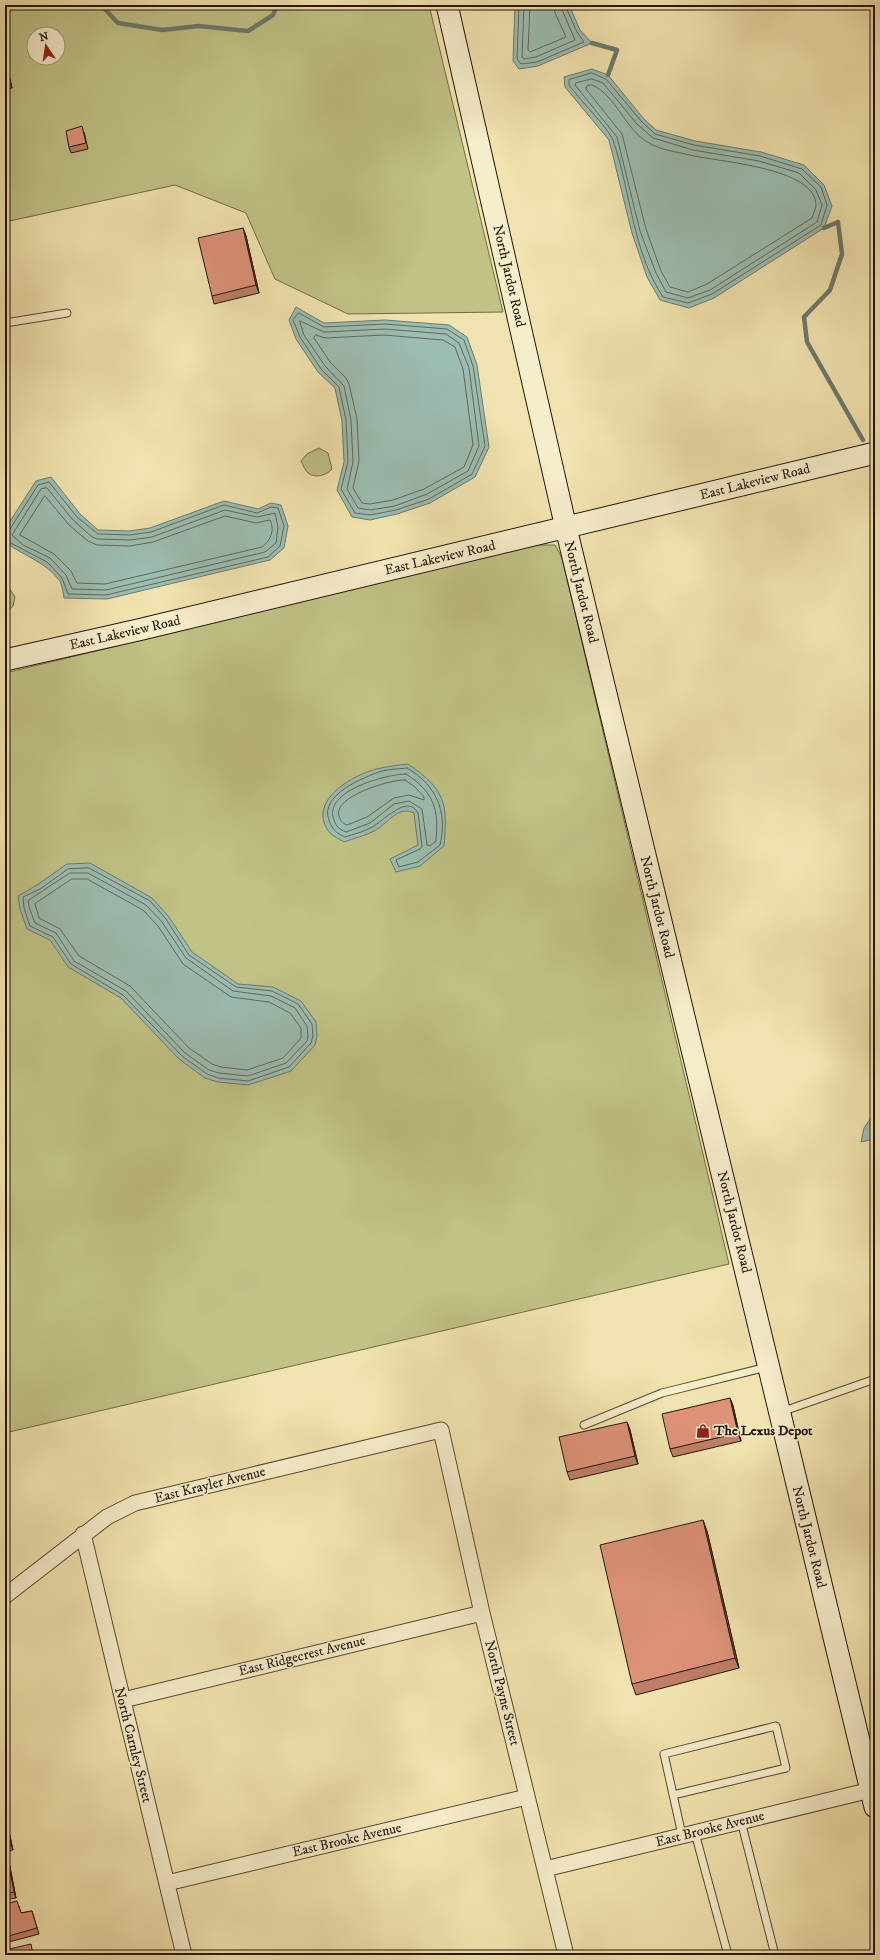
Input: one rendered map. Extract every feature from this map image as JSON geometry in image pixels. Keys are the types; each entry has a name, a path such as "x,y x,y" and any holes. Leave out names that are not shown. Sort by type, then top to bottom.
{"street":[{"name":"North Jardot Road","path":"447,5 566,528 779,1412 874,1795"},
{"name":"East Lakeview Road","path":"5,660 138,630 875,453"},
{"name":"East Krayler Avenue","path":"5,1596 107,1516 135,1503 441,1430"},
{"name":"North Payne Street","path":"441,1430 482,1613 566,1955"},
{"name":"North Carnley Street","path":"83,1534 184,1955"},
{"name":"East Ridgecrest Avenue","path":"122,1700 482,1613"},
{"name":"East Brooke Avenue","path":"545,1869 741,1821 874,1795"},
{"name":"East Brooke Avenue","path":"167,1884 527,1797"}],"lane":[{"path":"5,323 66,313"},
{"path":"584,1425 662,1393 769,1366"},
{"path":"779,1412 875,1379"},
{"path":"673,1795 786,1768 776,1726 664,1754 673,1795 689,1834 728,1955"},
{"path":"741,1821 775,1955"}],"green space":[{"path":"5,5 429,5 503,312 348,314 275,279 246,213 175,185 5,222"},
{"path":"319,448 328,453 332,469 324,474 314,476 307,472 301,461 307,454"},
{"path":"535,545 555,545 562,558 729,1264 5,1433 5,673"},
{"path":"5,582 15,597 13,606 5,613"}],"water":[{"path":"515,5 569,5 580,30 592,43 538,66 519,69 513,61"},
{"path":"592,69 608,75 644,119 656,130 695,141 761,152 804,165 824,185 832,206 824,228 714,298 689,308 660,300 647,277 632,233 609,140 565,87 564,77"},
{"path":"296,307 324,323 385,320 449,325 467,337 477,365 489,447 475,477 430,503 397,514 370,520 352,517 337,490 344,462 342,421 335,388 318,372 296,339 289,320"},
{"path":"51,477 80,514 98,530 129,531 150,528 224,501 258,509 271,503 281,505 288,526 284,548 270,560 107,599 64,598 61,584 54,574 41,563 5,542 5,529 36,481"},
{"path":"408,764 430,781 441,798 445,819 444,846 420,866 396,872 390,859 418,845 414,813 403,811 398,813 374,831 344,842 329,832 324,823 323,814 329,798 342,785 350,780 376,769"},
{"path":"90,863 152,898 169,917 192,952 238,984 273,987 301,1001 316,1022 317,1036 315,1045 291,1071 248,1085 218,1082 205,1078 179,1059 121,998 68,967 50,940 27,929 20,909 18,896 67,864"},
{"path":"875,1112 875,1139 861,1142 864,1128"}],"building":[{"path":"5,61 10,83 5,84"},
{"path":"82,126 86,143 69,147 66,131"},
{"path":"243,228 256,285 212,296 198,238"},
{"path":"730,1398 738,1433 670,1449 662,1414"},
{"path":"627,1422 635,1456 567,1472 559,1437"},
{"path":"703,1520 735,1658 632,1684 600,1545"},
{"path":"5,1816 11,1845 5,1846"},
{"path":"7,1856 14,1892 5,1894 5,1857"},
{"path":"17,1901 21,1913 32,1911 37,1928 5,1937 5,1904"},
{"path":"31,1944 33,1955 5,1955 5,1950"}],"waterway":[{"path":"101,5 118,23 162,30 199,26 248,31 273,15 277,5"},
{"path":"592,43 617,50 608,75"},
{"path":"824,228 838,222 842,254 830,290 804,317 807,342 863,440"}],"place":[{"name":"The Lexus Depot","path":"703,1431"}]}
